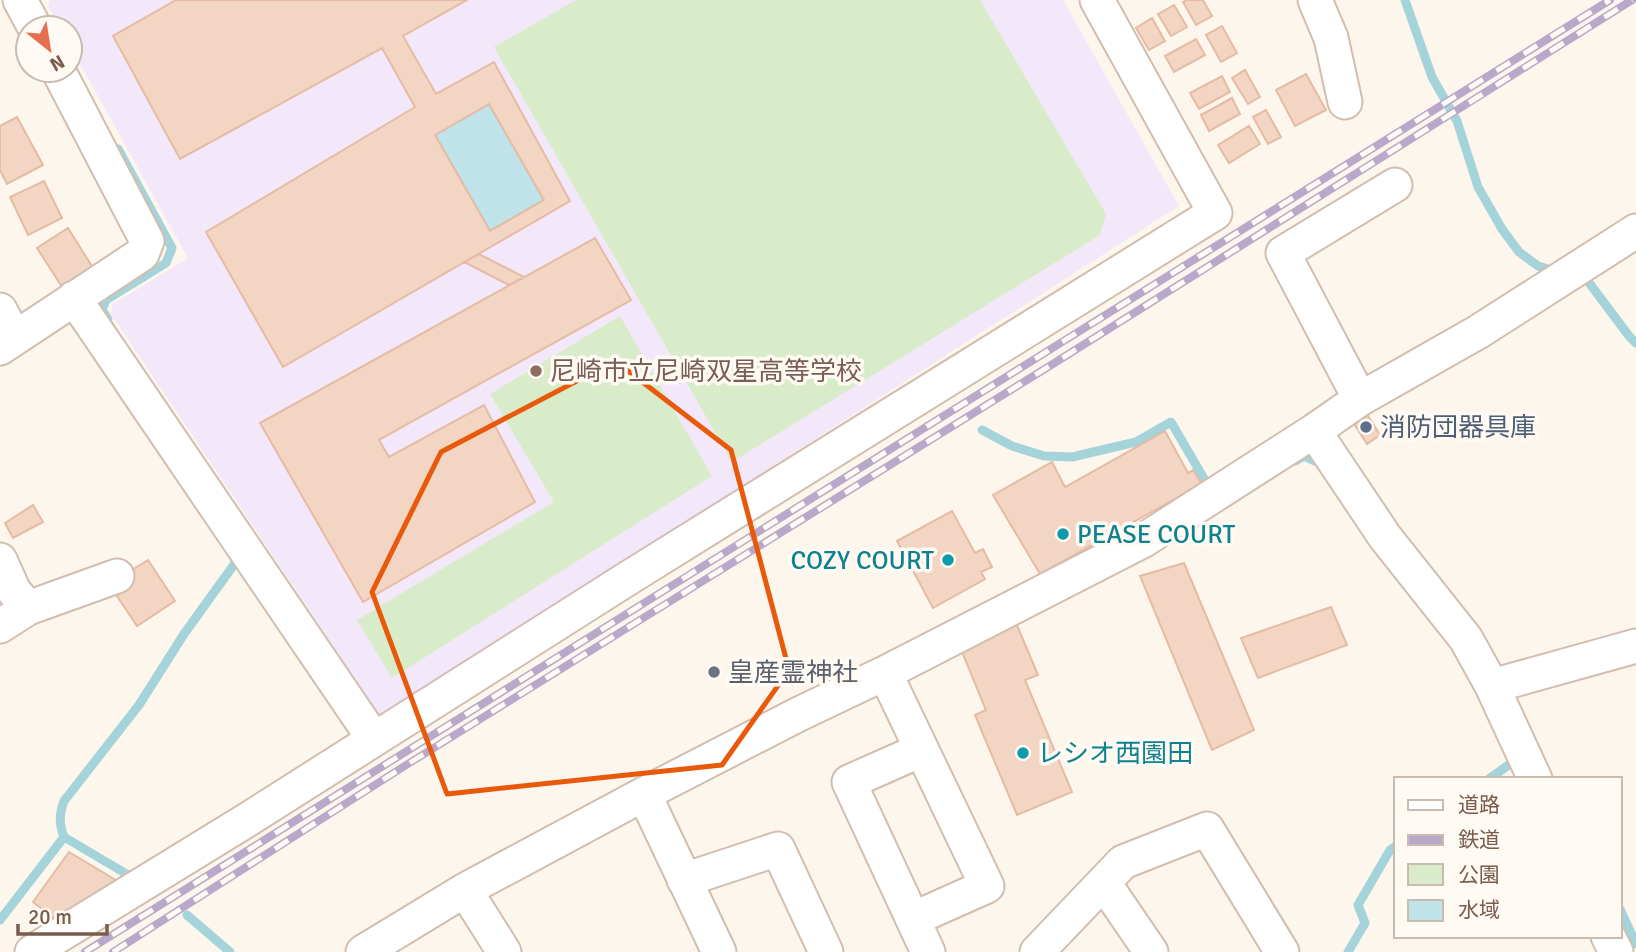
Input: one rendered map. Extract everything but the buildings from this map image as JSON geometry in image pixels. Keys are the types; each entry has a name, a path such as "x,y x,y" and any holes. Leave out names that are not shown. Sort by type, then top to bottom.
{"street":[{"path":"1315,0 1331,38 1345,102"},
{"path":"32,952 1215,214 1102,2"},
{"path":"5,332 74,298 142,254 147,241 65,84"},
{"path":"1360,399 1283,253 1395,185"},
{"path":"363,952 465,890 644,794 1144,540 1360,399 1478,332 1636,231"},
{"path":"74,298 374,740"},
{"path":"1314,431 1385,537 1466,639 1492,686 1534,777"},
{"path":"0,560 14,591 28,608"},
{"path":"0,626 28,608 117,576"},
{"path":"1492,686 1636,646"},
{"path":"885,673 987,886 913,919"},
{"path":"921,750 849,782 928,952"},
{"path":"644,794 719,952"},
{"path":"1037,952 1123,862 1208,829 1282,952"},
{"path":"684,880 778,849 826,952"},
{"path":"1104,883 1151,952"},
{"path":"465,890 504,952"}],"highlighted area":[{"path":"615,361 731,450 789,670 722,765 447,794 372,592 441,452"}],"shaded area":[{"name":"尼崎市立尼崎双星高等学校","path":"50,0 1063,0 1179,206 381,717 111,314 113,304 188,258 84,71 84,14 52,14 48,6"}],"green space":[{"path":"576,0 980,0 1106,214 1100,235 732,462 494,47"},
{"path":"620,316 712,476 392,678 357,620 554,502 490,394"}],"water":[{"path":"489,104 544,200 490,231 435,135"}],"waterway":[{"path":"1405,0 1432,77 1457,121 1478,187 1502,229 1519,252 1538,266 1558,272"},
{"path":"108,319 102,310 106,300 166,263 172,248 118,149"},
{"path":"1578,277 1587,280 1636,343"},
{"path":"982,430 1012,446 1044,456 1072,457 1136,442 1171,422 1210,489"},
{"path":"1295,461 1304,456 1323,465"},
{"path":"0,920 64,837 60,819 64,801 139,705 184,634 242,555"},
{"path":"1492,777 1514,761 1512,755"},
{"path":"64,837 135,879"},
{"path":"1348,952 1365,923 1358,905 1394,847"},
{"path":"1622,913 1636,944"},
{"path":"187,915 230,952"}],"railway":[{"path":"85,952 1610,0"},
{"path":"113,952 411,762 1056,362 1632,0"}],"place":[{"name":"尼崎市立尼崎双星高等学校","path":"536,371"},
{"name":"消防団器具庫","path":"1366,427"},
{"name":"PEASE COURT","path":"1063,534"},
{"name":"COZY COURT","path":"948,560"},
{"name":"皇産霊神社","path":"714,672"},
{"name":"レシオ西園田","path":"1023,753"}]}
